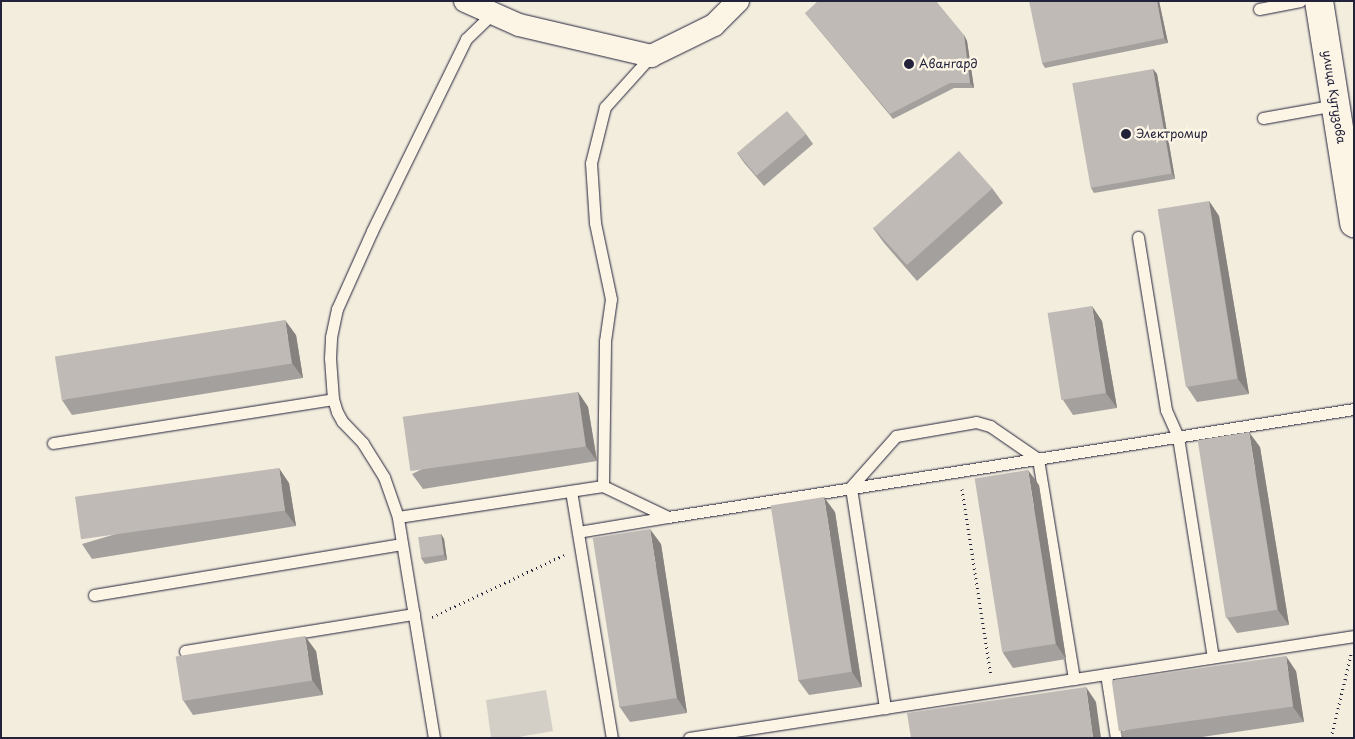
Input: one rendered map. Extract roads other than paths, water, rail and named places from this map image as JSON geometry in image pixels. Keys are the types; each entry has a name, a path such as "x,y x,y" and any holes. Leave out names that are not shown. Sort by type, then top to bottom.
{"main road":[{"name":"улица Кутузова","path":"1320,1 1354,223"}],"street":[{"path":"465,1 519,25 651,56 714,25 738,1"}],"lane":[{"path":"1259,9 1300,1"},
{"path":"434,738 398,517 384,477 363,443 342,421 333,399 330,358 331,337 337,309 372,231 466,39 493,13"},
{"path":"603,486 605,341 611,299 595,223 591,163 605,107 651,56"},
{"path":"1263,118 1336,105"},
{"path":"1138,237 1166,410 1178,437 1213,657"},
{"path":"53,443 333,399"},
{"path":"578,532 1354,409"},
{"path":"885,708 850,488 891,440 902,434 976,422 984,423 1038,459 1074,679"},
{"path":"398,517 603,486 668,517"},
{"path":"571,491 612,738"},
{"path":"94,595 402,544"},
{"path":"184,651 415,620"},
{"path":"689,738 1354,636"},
{"path":"1106,674 1116,738"}],"place":[{"name":"Авангард","path":"909,64"},
{"name":"Электромир","path":"1126,134"}]}
